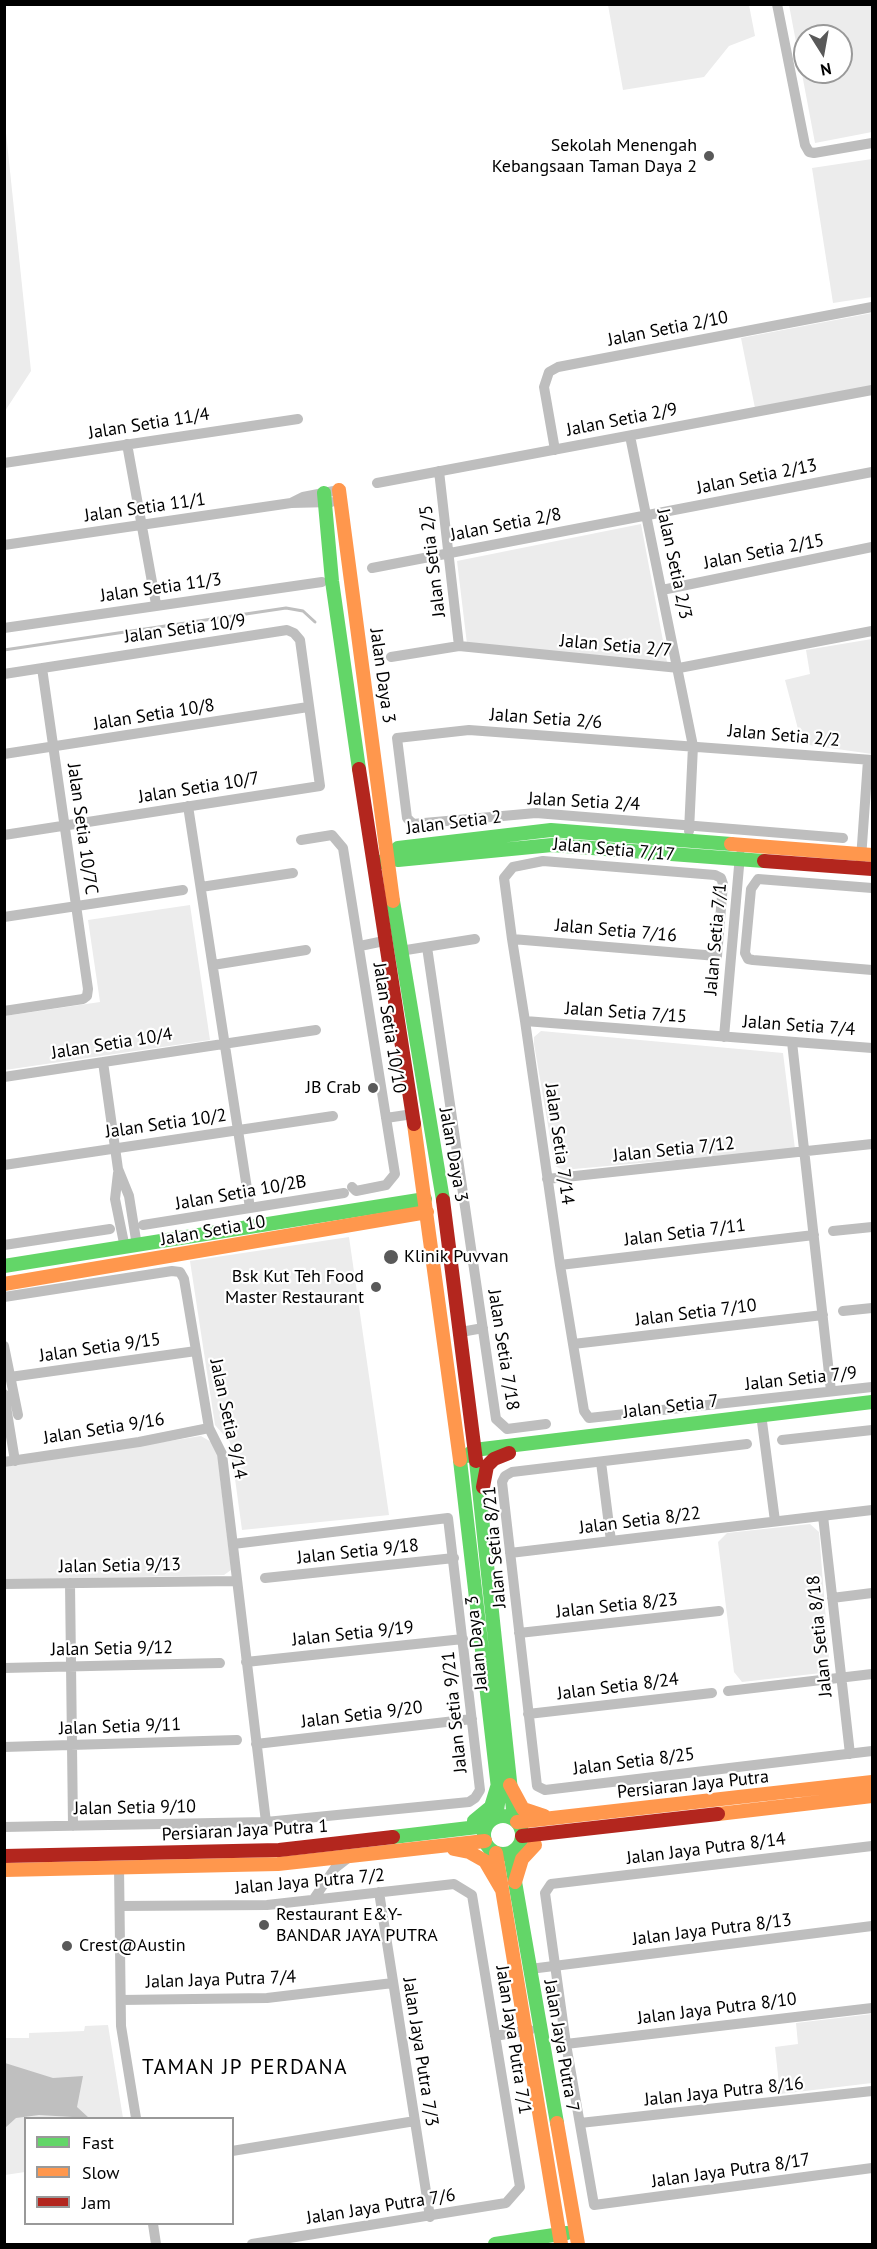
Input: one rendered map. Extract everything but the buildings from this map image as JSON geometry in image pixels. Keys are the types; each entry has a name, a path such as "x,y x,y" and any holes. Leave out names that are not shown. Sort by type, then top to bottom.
{"street":[{"path":"777,4 805,145 810,152 814,153 873,142"},
{"name":"Jalan Setia 2/10","path":"555,450 544,387 549,372 558,367 873,307"},
{"name":"Jalan Setia 2/9","path":"377,483 873,390"},
{"name":"Jalan Setia 11/4","path":"4,463 298,419"},
{"name":"Jalan Setia 2/3","path":"630,436 679,668 693,746 688,842"},
{"path":"127,444 156,604"},
{"name":"Jalan Setia 2/5","path":"439,471 459,646"},
{"name":"Jalan Setia 2/13","path":"647,515 873,472"},
{"name":"Jalan Setia 11/1","path":"4,545 340,495"},
{"name":"Jalan Daya 3","path":"340,495 387,857 397,914 400,951 444,1204 461,1332 472,1454 481,1505 504,1785 491,1822"},
{"name":"Jalan Daya 3","path":"324,498 384,941 428,1205 456,1424 462,1492 504,1785 516,1821"},
{"name":"Jalan Setia 2/8","path":"372,568 647,515"},
{"name":"Jalan Setia 2/15","path":"663,590 873,547"},
{"name":"Jalan Setia 11/3","path":"4,628 156,604 322,582"},
{"name":"Jalan Setia 10/9","path":"4,674 287,630 294,633 300,640 308,707"},
{"name":"Jalan Setia 2/7","path":"391,657 459,646 679,668 873,631"},
{"name":"Jalan Setia 10/7C","path":"4,1011 87,996 42,668"},
{"name":"Jalan Setia 10/8","path":"4,754 308,707"},
{"name":"Jalan Setia 10/7","path":"4,835 320,786 308,707"},
{"name":"Jalan Setia 2/6","path":"397,738 469,730 693,746"},
{"name":"Jalan Setia 2/4","path":"397,738 407,818 413,824 536,813 843,838"},
{"name":"Jalan Setia 2/2","path":"693,746 870,760"},
{"path":"374,757 392,831 397,837 406,840 478,845"},
{"path":"358,759 364,775 375,840 387,857 379,867 378,878 387,933 384,941 360,946"},
{"path":"867,862 870,760"},
{"path":"188,806 250,1208"},
{"name":"Jalan Setia 2","path":"387,857 398,860 551,830 688,842 741,852"},
{"name":"Jalan Setia 10/10","path":"302,840 332,835 338,839 343,848 395,1174 386,1185 356,1191 348,1190"},
{"path":"397,914 401,873 408,866 478,845"},
{"name":"Jalan Setia 2","path":"478,845 552,845 741,852 867,862"},
{"name":"Jalan Setia 7/1","path":"724,1036 741,852"},
{"name":"Jalan Setia 7/17","path":"506,873 513,867 543,861 715,875 721,878 723,884 717,956"},
{"path":"201,887 293,873"},
{"name":"Jalan Setia 7/14","path":"506,873 504,878 512,939 560,1265 584,1411 589,1418"},
{"path":"873,888 758,879 751,889 745,953 748,959 873,970"},
{"path":"4,917 183,890"},
{"path":"400,951 475,939"},
{"name":"Jalan Setia 7/16","path":"512,939 717,956"},
{"name":"Jalan Setia 7/18","path":"427,947 495,1413 498,1424 512,1429 546,1424"},
{"path":"213,965 306,951"},
{"name":"Jalan Setia 7/15","path":"525,1022 724,1036"},
{"name":"Jalan Setia 10/4","path":"4,1077 316,1030"},
{"name":"Jalan Setia 7/4","path":"724,1036 873,1048"},
{"path":"792,1042 831,1391"},
{"path":"103,1062 118,1169 115,1199 131,1248 143,1253 195,1246 213,1250"},
{"path":"386,1118 413,1114"},
{"name":"Jalan Setia 10/2","path":"4,1165 333,1116"},
{"path":"431,1136 436,1199 428,1205 438,1216 451,1269"},
{"name":"Jalan Setia 7/12","path":"547,1179 873,1144"},
{"path":"386,1212 411,1196 418,1185 419,1160"},
{"name":"Jalan Setia 10/2B","path":"143,1225 348,1190"},
{"name":"Jalan Setia 10","path":"4,1266 428,1205"},
{"path":"386,1212 422,1227 434,1265"},
{"name":"Jalan Setia 10","path":"4,1284 213,1250 386,1212"},
{"path":"833,1231 873,1227"},
{"path":"4,1245 110,1229"},
{"name":"Jalan Setia 7/11","path":"560,1265 814,1234"},
{"path":"62,1274 79,1263 121,1256 131,1248"},
{"path":"4,1272 45,1265 68,1258"},
{"name":"Jalan Setia 9/14","path":"4,1297 172,1271 180,1272 184,1279 209,1428 222,1454 266,1822"},
{"path":"843,1311 873,1308"},
{"name":"Jalan Setia 7/10","path":"573,1344 823,1315"},
{"path":"461,1332 483,1328"},
{"path":"4,1346 18,1416"},
{"name":"Jalan Setia 9/15","path":"10,1377 196,1351"},
{"name":"Jalan Setia 7/9","path":"589,1418 873,1387"},
{"path":"4,1394 7,1461"},
{"name":"Jalan Setia 7","path":"472,1454 762,1419 873,1402"},
{"path":"469,1406 484,1437 508,1450 487,1467 481,1505"},
{"name":"Jalan Setia 7","path":"762,1419 873,1413"},
{"path":"762,1419 775,1521"},
{"path":"456,1424 472,1454 462,1492"},
{"name":"Jalan Setia 9/16","path":"7,1461 140,1442 209,1428"},
{"path":"782,1440 873,1430"},
{"name":"Jalan Setia 8/21","path":"537,1785 502,1482 505,1476 512,1472 747,1444"},
{"path":"601,1462 611,1541"},
{"name":"Jalan Setia 8/22","path":"510,1553 873,1510"},
{"name":"Jalan Setia 8/18","path":"823,1516 850,1754"},
{"name":"Jalan Setia 9/21","path":"233,1544 448,1518 454,1558 480,1790 469,1802 266,1822"},
{"name":"Jalan Setia 9/18","path":"265,1578 454,1558"},
{"name":"Jalan Setia 9/13","path":"4,1584 237,1581"},
{"path":"70,1583 73,1826"},
{"path":"832,1598 873,1593"},
{"name":"Jalan Setia 8/23","path":"519,1633 719,1611"},
{"name":"Jalan Setia 9/19","path":"246,1662 463,1639"},
{"name":"Jalan Setia 9/12","path":"4,1668 220,1663"},
{"path":"728,1691 873,1674"},
{"name":"Jalan Setia 8/24","path":"528,1714 712,1693"},
{"name":"Jalan Setia 9/20","path":"256,1743 472,1719"},
{"name":"Jalan Setia 9/11","path":"4,1747 237,1740"},
{"name":"Jalan Setia 8/25","path":"537,1785 545,1790 873,1751"},
{"name":"Persiaran Jaya Putra","path":"516,1821 873,1782"},
{"path":"448,1831 485,1814 504,1785 526,1812 554,1818"},
{"name":"Persiaran Jaya Putra","path":"522,1836 873,1797"},
{"path":"491,1822 485,1841 503,1853 517,1848 522,1836 516,1821"},
{"name":"Persiaran Jaya Putra 1","path":"4,1856 279,1850 448,1831 491,1822 516,1821"},
{"name":"Jalan Setia 9/10","path":"4,1827 266,1822"},
{"path":"515,1882 519,1864 526,1854 535,1845 560,1832"},
{"name":"Persiaran Jaya Putra 1","path":"4,1870 278,1864 485,1841"},
{"name":"Jalan Jaya Putra 8/14","path":"556,1965 546,1889 550,1884 873,1846"},
{"path":"435,1847 469,1852 482,1858 492,1868 502,1890"},
{"name":"Jalan Jaya Putra 7","path":"503,1853 515,1882 530,1969 533,2032 557,2241"},
{"name":"Jalan Jaya Putra 7","path":"503,1853 502,1890 577,2238"},
{"path":"314,1900 334,1868 351,1856"},
{"path":"119,1866 121,2026 136,2117"},
{"name":"Jalan Jaya Putra 7/2","path":"120,1906 267,1905 454,1884 465,1889"},
{"name":"Jalan Jaya Putra 7/1","path":"465,1889 472,1895 520,2187 513,2197"},
{"name":"Jalan Jaya Putra 7/3","path":"379,1892 430,2217"},
{"name":"Jalan Jaya Putra 8/13","path":"556,1965 873,1926"},
{"path":"530,1969 556,1965 566,2044 580,2123"},
{"name":"Jalan Jaya Putra 7/4","path":"121,2000 267,1998 393,1983"},
{"name":"Jalan Jaya Putra 8/10","path":"566,2044 873,2008"},
{"path":"496,2039 533,2032"},
{"name":"Jalan Jaya Putra 8/16","path":"580,2123 873,2091"},
{"path":"234,2151 415,2121"},
{"name":"Jalan Jaya Putra 8/17","path":"580,2123 594,2205 873,2168"},
{"name":"Jalan Jaya Putra 7/6","path":"252,2244 291,2242 430,2217 506,2203 513,2197"},
{"path":"153,2225 156,2244"},
{"path":"495,2244 577,2238"}],"shaded area":[{"path":"608,5 749,5 755,36 729,46 704,77 623,90"},
{"path":"789,5 872,5 872,132 815,143 804,84 853,84 853,24 793,24 793,26"},
{"path":"4,114 31,371 5,411 4,411"},
{"path":"872,159 872,297 833,303 812,168"},
{"path":"872,313 872,386 755,408 741,338"},
{"path":"641,524 667,662 467,644 457,561"},
{"path":"872,639 872,754 802,744 785,680 810,674 806,650"},
{"path":"190,905 210,1040 5,1070 5,1016 100,1002 88,920"},
{"path":"541,1031 783,1053 795,1149 563,1170 555,1166 534,1044 534,1037"},
{"path":"349,1237 389,1515 242,1530 230,1442 215,1425 190,1261"},
{"path":"201,1436 213,1443 217,1450 231,1570 224,1575 5,1580 5,1467"},
{"path":"810,1524 819,1532 830,1672 742,1682 734,1672 718,1542 727,1533"},
{"path":"872,2014 872,2083 780,2094 775,2047 798,2044 796,2023"},
{"path":"108,2025 123,2117 24,2117 24,2172 5,2175 5,2038 29,2038 29,2033 84,2031 85,2026"},
{"path":"5,2063 53,2078 83,2076 77,2107 88,2117 39,2115 16,2118 5,2128"}],"waterway":[{"path":"4,650 286,608 303,611 315,622"}],"traffic: fast":[{"path":"324,493 332,581 359,769"},
{"path":"382,862 398,848 551,830 731,844"},
{"path":"387,857 398,860 552,845 764,861"},
{"path":"393,901 443,1200"},
{"path":"4,1266 425,1199"},
{"path":"467,1456 474,1450 872,1402"},
{"path":"460,1460 499,1797 496,1817"},
{"path":"476,1461 514,1819"},
{"path":"474,1821 491,1807 498,1784"},
{"path":"503,1816 517,1821 522,1835 517,1849 503,1854 489,1849 484,1835 489,1821 503,1816"},
{"path":"393,1837 486,1826"},
{"path":"510,1853 557,2123"},
{"path":"495,2244 567,2233"}],"traffic: slow":[{"path":"339,490 393,901"},
{"path":"731,844 872,855"},
{"path":"414,1124 460,1460"},
{"path":"4,1284 427,1212"},
{"path":"517,1822 872,1782"},
{"path":"510,1785 523,1809 544,1816"},
{"path":"718,1814 872,1796"},
{"path":"4,1870 278,1864 485,1841"},
{"path":"515,1882 522,1859 535,1845"},
{"path":"454,1849 469,1852 485,1861 502,1890"},
{"path":"496,1853 561,2244"},
{"path":"557,2123 578,2244"}],"traffic: jam":[{"path":"359,769 414,1124"},
{"path":"764,861 872,869"},
{"path":"443,1200 476,1461"},
{"path":"483,1487 487,1466 494,1459 509,1453"},
{"path":"522,1836 718,1814"},
{"path":"4,1856 279,1850 393,1837"}],"place":[{"name":"Sekolah Menengah Kebangsaan Taman Daya 2","path":"709,156"},
{"name":"JB Crab","path":"373,1088"},
{"name":"Klinik Puvvan","path":"391,1257"},
{"name":"Bsk Kut Teh Food Master Restaurant","path":"376,1287"},
{"name":"Restaurant E&Y- BANDAR JAYA PUTRA","path":"264,1925"},
{"name":"Crest@Austin","path":"67,1946"}],"district":[{"name":"TAMAN JP PERDANA","path":"245,2068"}]}
